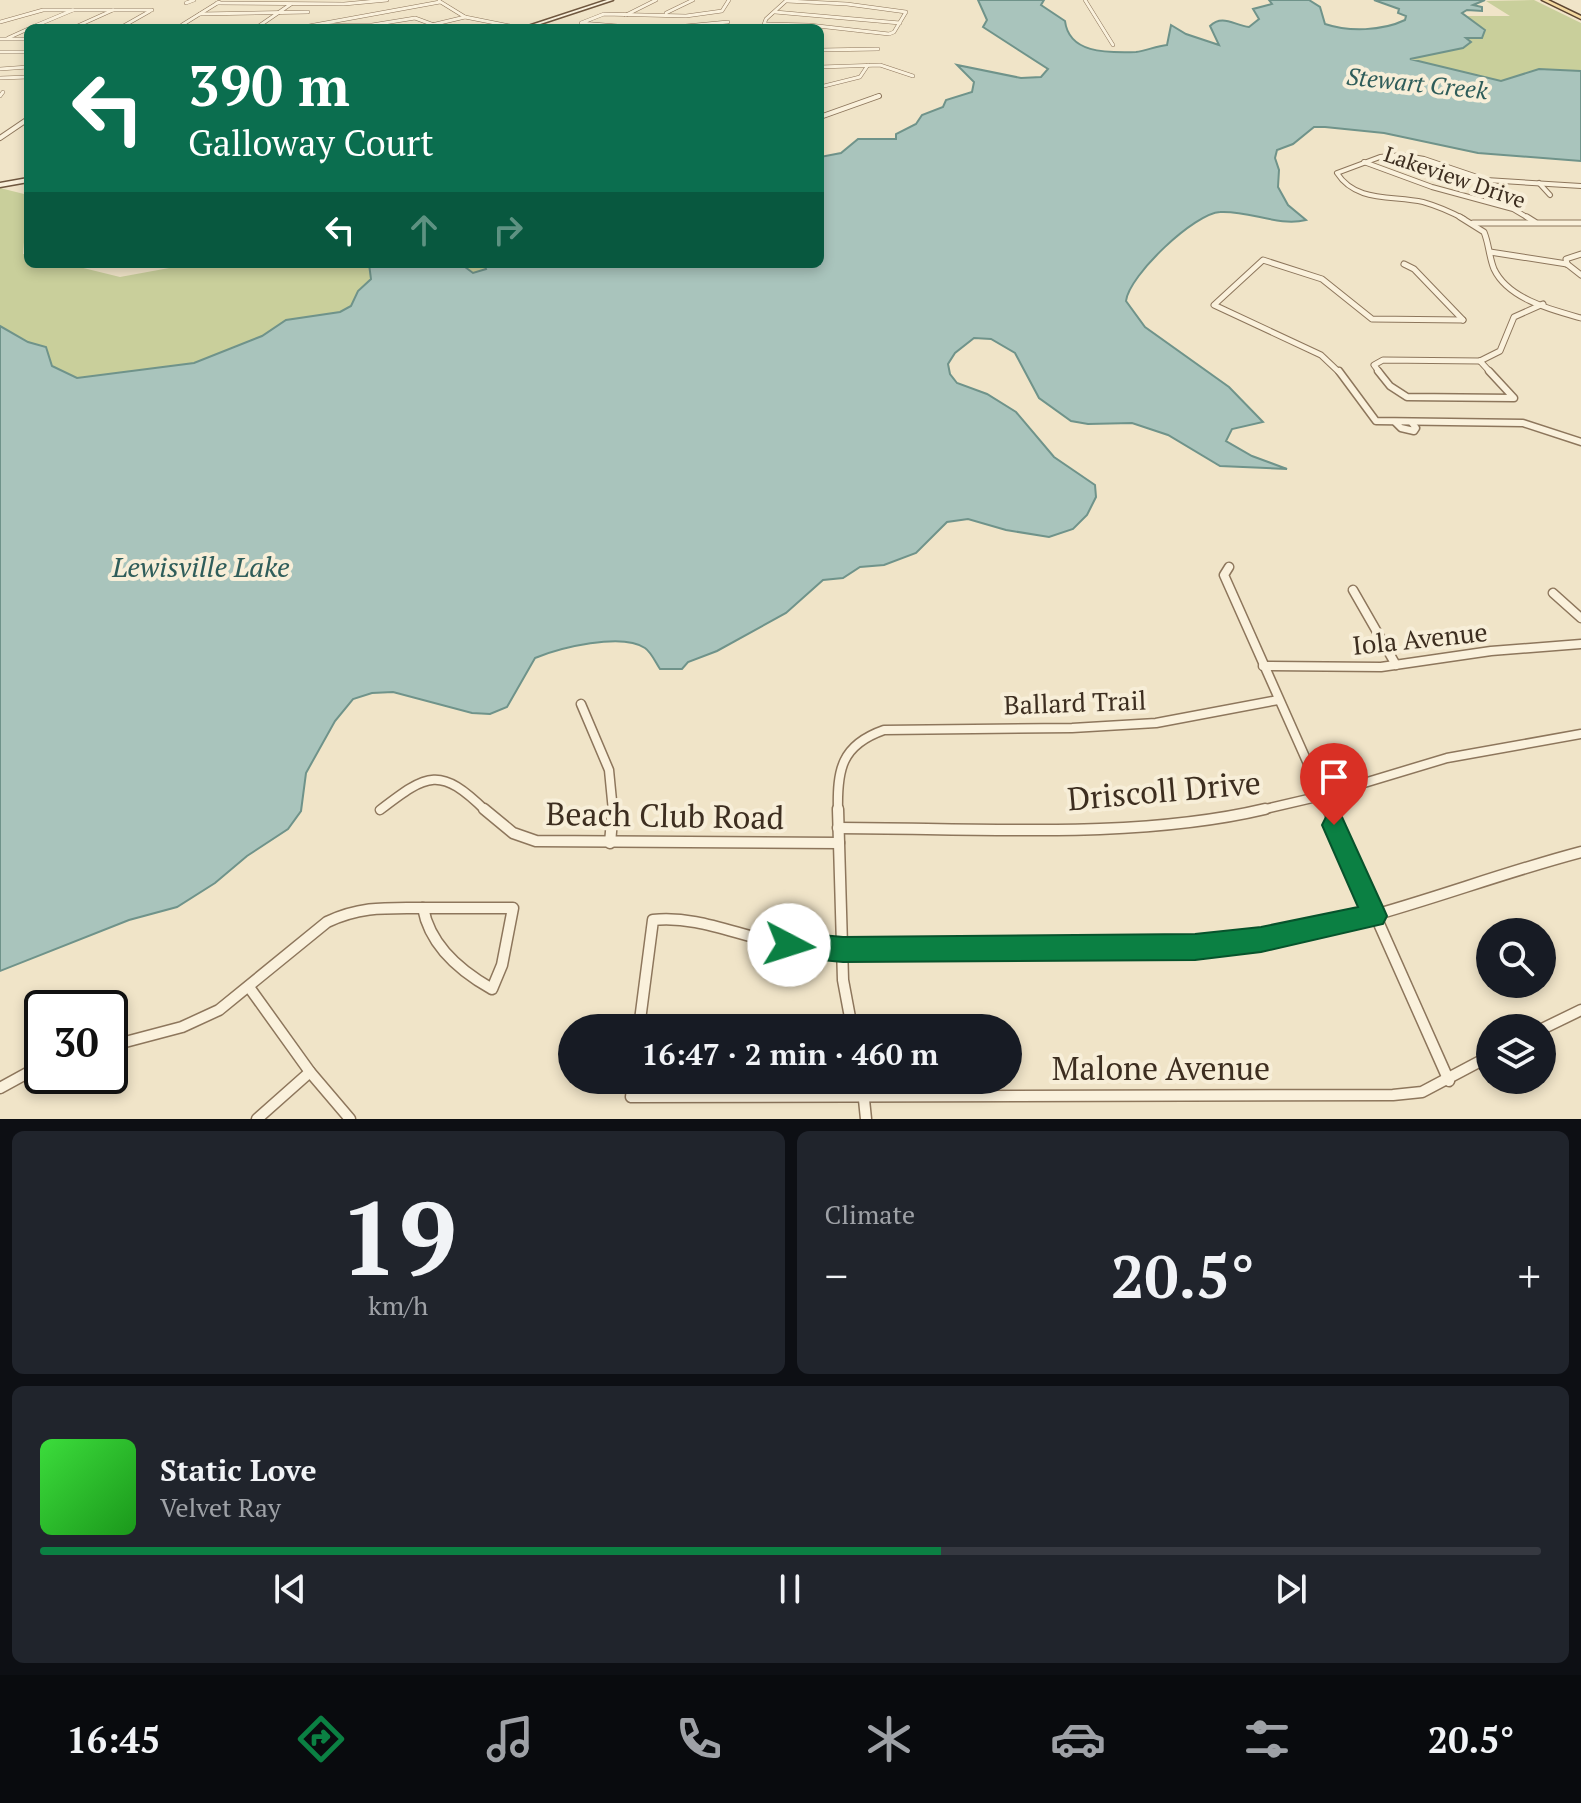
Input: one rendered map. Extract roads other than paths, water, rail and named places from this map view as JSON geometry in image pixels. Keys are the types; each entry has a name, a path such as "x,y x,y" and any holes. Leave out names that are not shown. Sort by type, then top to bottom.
{"main road":[{"path":"535,24 611,0"},
{"path":"545,24 620,0"},
{"path":"1544,0 1581,16"},
{"path":"1552,0 1581,16"},
{"path":"0,183 24,179"}],"street":[{"path":"186,3 194,0"},
{"path":"183,24 222,0"},
{"path":"217,3 387,0"},
{"path":"626,15 656,0"},
{"path":"586,24 581,23 606,14 686,16 722,11 729,0"},
{"path":"1085,0 1113,45"},
{"path":"322,24 438,1 465,17 501,24"},
{"path":"660,16 692,1"},
{"path":"683,24 692,1"},
{"path":"765,24 787,1 905,11 891,34 824,27"},
{"path":"262,24 292,3"},
{"path":"39,24 75,9"},
{"path":"82,24 115,9"},
{"path":"0,22 35,11 152,10 127,24"},
{"path":"200,14 276,15 308,12"},
{"path":"775,12 900,23"},
{"path":"435,24 465,17"},
{"path":"378,24 415,18 429,24"},
{"path":"712,24 728,22"},
{"path":"7,38 24,30"},
{"path":"0,39 24,39"},
{"path":"824,50 878,49"},
{"path":"0,52 24,52"},
{"path":"824,86 860,77 868,65"},
{"path":"824,67 868,65 897,69 913,76"},
{"path":"0,69 24,67"},
{"path":"0,78 24,77"},
{"path":"824,115 879,96"},
{"path":"0,138 24,122"},
{"path":"1581,186 1486,180 1406,156 1390,155 1337,173 1342,183 1352,190 1422,202 1471,223 1484,232 1494,269 1503,282 1543,304 1581,318"},
{"name":"Lakeview Drive","path":"1364,162 1432,187 1513,209 1535,222"},
{"path":"1539,183 1550,195"},
{"path":"1471,223 1581,223"},
{"path":"1490,252 1567,264 1581,275"},
{"path":"1567,264 1566,259 1581,254"},
{"path":"1404,264 1414,269 1463,320 1372,319 1324,280 1263,260 1214,305 1321,355 1338,370 1376,421 1396,423 1401,428 1414,431 1416,428 1412,423 1523,423 1581,442"},
{"path":"1480,361 1514,398 1407,397 1390,386 1374,365 1383,360 1480,361 1500,351 1514,317 1543,304"},
{"path":"1229,567 1224,575 1449,1081"},
{"path":"1353,590 1396,665"},
{"path":"1553,593 1581,618"},
{"name":"Iola Avenue","path":"1263,666 1396,665 1491,651 1581,644"},
{"name":"Ballard Trail","path":"838,828 837,776 848,753 857,743 873,734 895,728 1033,728 1156,723 1278,700"},
{"path":"581,704 614,780 615,809 610,843"},
{"name":"Driscoll Drive","path":"838,828 1153,825 1237,816 1321,796 1447,758 1581,734"},
{"name":"Beach Club Road","path":"380,810 409,786 435,779 452,780 519,838 610,843 839,843"},
{"path":"838,828 843,980 849,1014"},
{"path":"641,1014 653,920 672,917 698,919 789,945 843,949 1195,947 1261,940 1374,916 1517,869 1581,852"},
{"path":"128,1041 201,1020 249,987 327,922 362,908 423,908 513,908 502,965 492,989 472,979 429,931 423,908"},
{"path":"249,987 310,1072 350,1119"},
{"path":"1556,1022 1581,1010"},
{"name":"Malone Avenue","path":"631,1094 631,1097 865,1094 1378,1096 1422,1092 1449,1081 1476,1065"},
{"path":"257,1119 310,1072"},
{"path":"0,1088 24,1075"},
{"path":"865,1094 866,1119"}],"water":[{"name":"Lewisville Lake","path":"978,0 1044,0 1041,5 1065,21 1068,32 1081,45 1101,51 1124,52 1167,45 1171,25 1186,34 1219,45 1210,26 1224,21 1249,27 1259,19 1253,9 1272,4 1269,0 1309,0 1320,7 1325,24 1355,29 1376,28 1405,20 1406,16 1398,13 1399,9 1374,0 1485,0 1473,5 1482,7 1482,11 1467,10 1462,13 1485,30 1482,38 1466,38 1471,42 1463,48 1410,59 1501,81 1539,69 1581,71 1581,161 1478,153 1384,133 1314,127 1293,144 1277,150 1275,158 1279,170 1278,187 1288,205 1306,220 1285,221 1231,212 1209,215 1180,234 1150,262 1138,276 1126,301 1145,327 1229,387 1263,422 1232,429 1226,441 1252,456 1287,469 1220,466 1168,435 1132,423 1088,424 1071,421 1039,398 1015,353 991,339 974,338 955,353 948,364 950,374 957,383 987,394 1016,412 1054,457 1095,485 1096,497 1087,515 1073,529 1049,537 1006,530 968,519 947,522 916,553 884,565 860,567 843,578 823,580 786,613 717,651 688,662 682,669 660,669 647,650 635,643 606,641 574,646 535,658 507,707 490,714 472,713 393,692 372,693 353,699 335,721 306,773 301,811 288,829 177,907 129,920 0,971 0,326 28,342 46,347 52,366 77,378 194,363 262,336 286,320 340,312 351,306 358,291 371,279 370,268 466,268 473,273 486,268 824,268 824,156 841,153 858,139 896,139 896,134 916,124 922,115 943,107 946,100 972,92 974,82 957,65 1021,78 1041,77 1048,69 983,27 987,20"}],"water label":[{"name":"Stewart Creek","path":"1417,84"}]}
